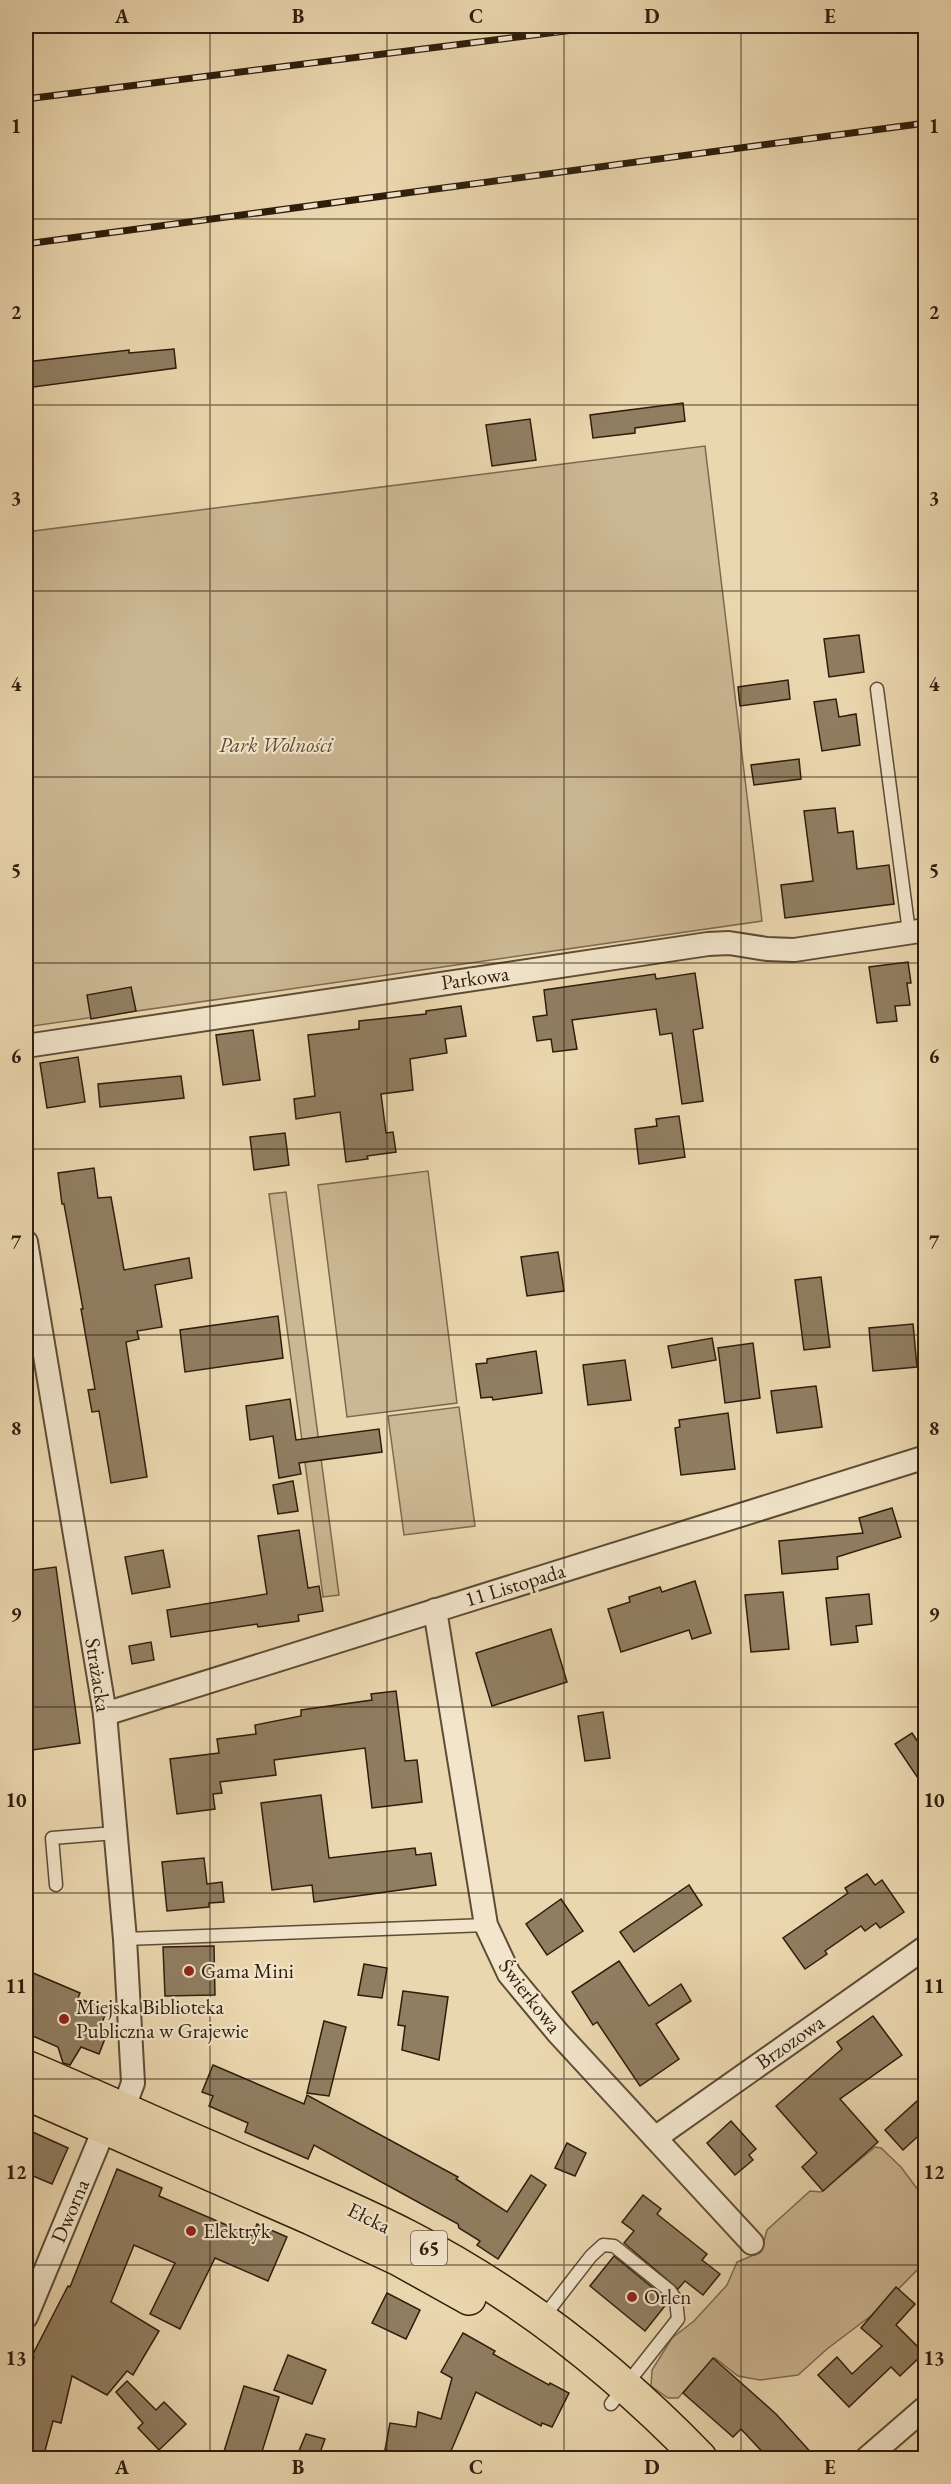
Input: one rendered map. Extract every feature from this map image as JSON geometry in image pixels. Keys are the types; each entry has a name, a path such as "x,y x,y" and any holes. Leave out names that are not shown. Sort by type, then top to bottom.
{"main road":[{"name":"Ełcka","path":"26,2067 311,2218 441,2281 618,2395 700,2458"},
{"name":"Ełcka","path":"26,2093 114,2114 322,2195 408,2236 495,2288 542,2320 618,2395 669,2458"}],"street":[{"name":"Parkowa","path":"26,1046 708,944 729,943 794,951 917,931"},
{"name":"Strażacka","path":"26,1242 105,1714 124,1939 133,2083 114,2114"},
{"name":"11 Listopada","path":"105,1714 926,1457"},
{"name":"Świerkowa","path":"435,1610 486,1925 497,1953 509,1974 558,2033 752,2243"},
{"name":"Brzozowa","path":"655,2138 926,1947"},
{"name":"Dworna","path":"26,2317 114,2114"},
{"path":"867,2458 926,2407"}],"lane":[{"path":"877,689 917,931"},
{"path":"56,1885 52,1838 115,1833"},
{"path":"124,1939 486,1925"},
{"path":"542,2320 591,2256 603,2245 614,2246 670,2291 676,2300 679,2311 678,2319 618,2395"}],"green space":[{"name":"Park Wolności","path":"705,446 762,921 26,1027 26,532"},
{"path":"428,1171 457,1403 347,1417 318,1185"},
{"path":"286,1192 339,1595 323,1597 269,1194"},
{"path":"459,1407 475,1526 404,1535 388,1416"},
{"path":"875,2147 881,2148 901,2167 924,2198 925,2251 919,2268 876,2312 827,2349 798,2375 760,2380 738,2376 715,2358 678,2398 668,2398 651,2386 652,2370 672,2338 694,2321 727,2285 737,2262 761,2252 767,2230 810,2191 821,2192"}],"building":[{"path":"174,349 176,368 26,388 26,362 129,350 129,353"},
{"path":"683,403 685,421 635,428 635,433 593,438 590,415"},
{"path":"530,419 536,460 492,466 486,425"},
{"path":"859,635 864,672 829,677 824,639"},
{"path":"788,680 790,699 740,706 738,687"},
{"path":"836,699 839,717 856,714 860,745 822,751 814,702"},
{"path":"799,759 801,779 754,785 751,765"},
{"path":"835,808 838,833 853,831 857,869 889,865 894,904 785,918 781,885 813,881 804,811"},
{"path":"908,962 911,983 907,983 910,1005 895,1006 897,1021 877,1023 869,967"},
{"path":"695,973 703,1028 693,1030 703,1101 682,1104 672,1033 660,1035 656,1009 572,1020 577,1049 553,1052 551,1039 537,1041 533,1017 547,1015 544,990 655,974 656,979"},
{"path":"131,987 136,1011 91,1019 87,995"},
{"path":"461,1006 466,1036 445,1039 447,1053 410,1059 413,1090 381,1094 386,1133 393,1132 396,1152 346,1162 340,1112 296,1119 294,1099 315,1096 308,1035 359,1029 359,1021 426,1014 426,1011"},
{"path":"253,1030 260,1080 223,1085 216,1035"},
{"path":"78,1057 85,1102 47,1108 40,1063"},
{"path":"181,1076 184,1098 100,1107 98,1084"},
{"path":"679,1116 685,1157 639,1164 635,1129 657,1126 656,1119"},
{"path":"285,1133 289,1165 254,1170 250,1137"},
{"path":"94,1168 98,1198 111,1197 124,1270 189,1258 192,1278 155,1285 162,1327 137,1331 139,1339 126,1342 147,1477 111,1483 99,1411 92,1412 88,1390 95,1389 58,1173"},
{"path":"558,1252 564,1291 527,1296 521,1257"},
{"path":"821,1277 830,1347 804,1350 795,1280"},
{"path":"278,1316 283,1358 185,1372 180,1330"},
{"path":"913,1324 917,1367 873,1371 869,1328"},
{"path":"712,1338 716,1360 672,1368 668,1346"},
{"path":"753,1343 760,1398 725,1403 718,1348"},
{"path":"536,1351 542,1393 493,1400 492,1397 481,1398 476,1364 487,1363 487,1359"},
{"path":"625,1360 631,1400 588,1405 583,1365"},
{"path":"816,1386 822,1427 777,1433 771,1391"},
{"path":"290,1399 296,1440 379,1429 382,1452 299,1463 301,1474 279,1478 273,1436 250,1440 246,1406"},
{"path":"728,1413 735,1469 681,1475 675,1428 680,1427 679,1420"},
{"path":"293,1481 298,1511 278,1514 273,1485"},
{"path":"892,1508 901,1537 837,1557 838,1569 782,1574 779,1541 863,1533 859,1518"},
{"path":"299,1530 308,1588 319,1586 323,1611 298,1615 299,1621 258,1627 257,1624 171,1637 167,1610 267,1594 258,1536"},
{"path":"163,1550 170,1587 132,1594 125,1557"},
{"path":"56,1567 80,1743 26,1751 26,1571"},
{"path":"695,1581 711,1633 692,1639 689,1630 621,1652 608,1609 630,1602 629,1597 660,1587 662,1592"},
{"path":"783,1592 789,1649 751,1652 745,1595"},
{"path":"869,1594 872,1624 856,1626 858,1642 831,1645 826,1598"},
{"path":"551,1629 567,1682 492,1706 476,1653"},
{"path":"151,1642 154,1660 132,1664 129,1646"},
{"path":"396,1691 405,1761 417,1760 422,1802 372,1808 365,1748 274,1760 276,1775 220,1782 222,1793 213,1794 215,1809 177,1814 170,1759 219,1753 217,1739 256,1734 255,1725 301,1716 301,1710 372,1700 371,1694"},
{"path":"603,1712 610,1758 585,1761 578,1716"},
{"path":"912,1733 926,1754 926,1790 895,1744"},
{"path":"321,1795 329,1858 415,1848 416,1855 431,1853 436,1885 314,1902 312,1885 272,1890 261,1803"},
{"path":"204,1858 207,1884 222,1882 224,1902 209,1903 209,1907 167,1911 162,1862"},
{"path":"867,1874 875,1885 882,1880 904,1912 880,1928 876,1923 865,1931 861,1926 825,1951 827,1954 805,1969 783,1938 848,1893 845,1888"},
{"path":"689,1885 702,1905 634,1952 620,1932"},
{"path":"561,1899 583,1931 547,1955 526,1924"},
{"name":"Gama Mini","path":"214,1946 215,1995 165,1996 163,1947"},
{"path":"619,1961 649,2006 681,1984 691,2001 656,2024 679,2059 640,2086 597,2022 593,2025 572,1992"},
{"path":"364,1964 387,1968 382,1998 358,1995"},
{"name":"Miejska Biblioteka Publiczna w Grajewie","path":"26,1970 80,1993 78,1998 107,2010 100,2028 108,2031 99,2054 81,2047 70,2065 63,2063 58,2047 26,2033"},
{"path":"403,1991 448,1997 439,2060 402,2050 405,2026 398,2025"},
{"path":"873,2016 902,2055 840,2099 878,2142 823,2191 802,2167 817,2153 776,2106 842,2049 837,2042"},
{"path":"324,2021 346,2027 329,2096 307,2093"},
{"path":"213,2065 304,2104 307,2095 458,2177 456,2179 507,2212 531,2175 546,2185 498,2259 477,2245 480,2241 459,2228 458,2224 314,2145 308,2159 245,2132 248,2123 209,2106 213,2096 202,2092"},
{"path":"926,2093 926,2129 903,2150 885,2130"},
{"path":"731,2121 756,2149 749,2155 753,2160 735,2175 707,2143"},
{"path":"26,2129 68,2148 52,2184 26,2173"},
{"path":"567,2143 586,2153 575,2176 555,2168"},
{"path":"117,2169 162,2188 159,2196 252,2236 257,2224 287,2237 268,2281 215,2258 180,2329 150,2314 175,2263 134,2245 111,2302 159,2331 133,2375 127,2371 107,2395 72,2376 61,2423 53,2421 43,2458 26,2458 26,2392 34,2357 32,2356 68,2286 70,2287"},
{"path":"643,2195 661,2209 657,2214 707,2254 702,2260 720,2274 703,2295 685,2281 678,2289 624,2243 634,2231 622,2222"},
{"path":"614,2256 668,2302 645,2331 590,2286"},
{"path":"896,2287 915,2304 896,2325 924,2353 900,2376 891,2367 849,2407 818,2375 837,2357 852,2374 882,2346 861,2328"},
{"path":"387,2293 420,2310 406,2339 372,2323"},
{"path":"463,2333 495,2351 493,2354 549,2385 550,2383 569,2393 552,2427 542,2423 541,2426 476,2392 448,2458 425,2458 385,2450 390,2423 416,2427 418,2412 441,2419 452,2378 441,2372"},
{"path":"288,2355 326,2370 312,2404 274,2390"},
{"path":"713,2358 776,2414 816,2458 768,2458 741,2429 733,2437 683,2393"},
{"path":"127,2381 156,2410 164,2402 186,2424 159,2450 138,2428 143,2423 116,2392"},
{"path":"244,2386 279,2397 260,2458 222,2458"},
{"path":"306,2434 325,2439 318,2458 296,2458"}],"railway":[{"path":"26,99 605,26"},
{"path":"26,244 926,123"}],"place":[{"name":"Gama Mini","path":"189,1971"},
{"name":"Miejska Biblioteka Publiczna w Grajewie","path":"64,2019"},
{"name":"Elektryk","path":"191,2231"},
{"name":"Orlen","path":"632,2297"}]}
